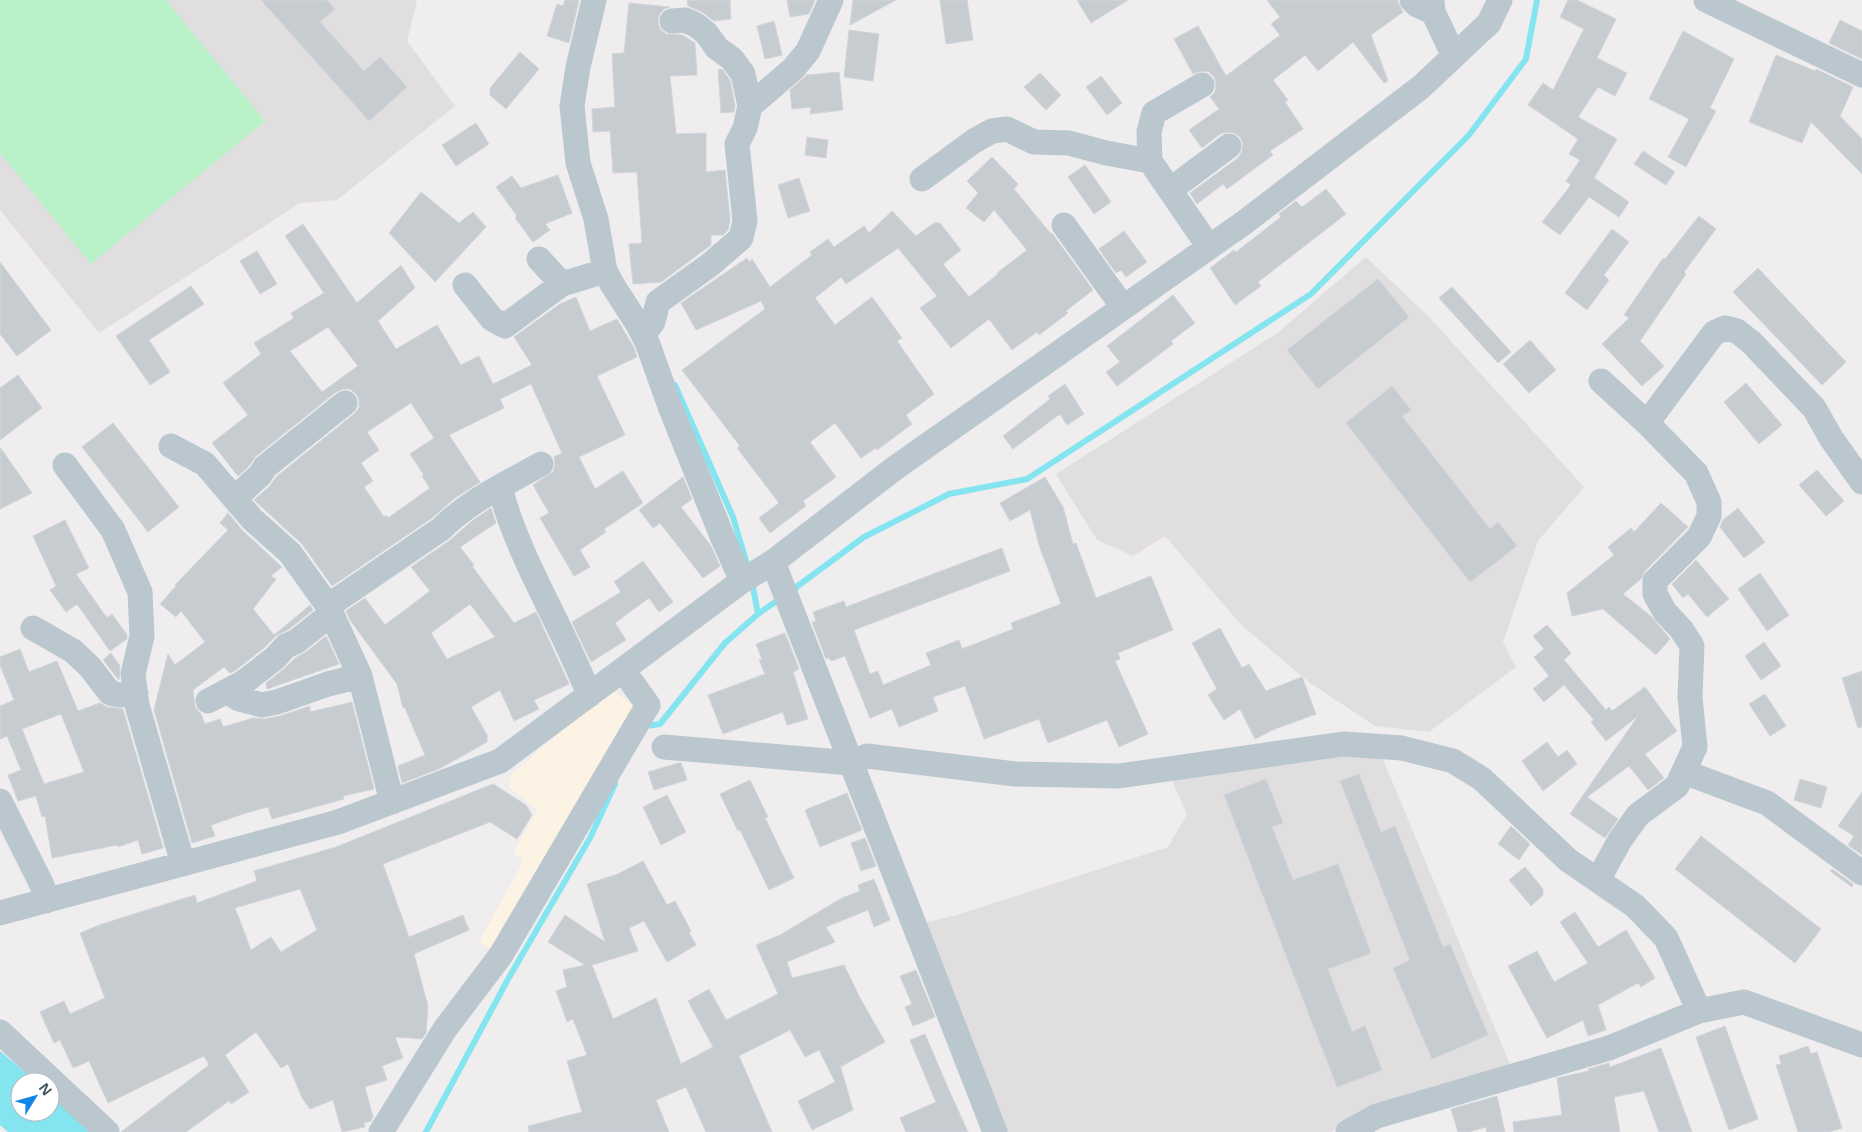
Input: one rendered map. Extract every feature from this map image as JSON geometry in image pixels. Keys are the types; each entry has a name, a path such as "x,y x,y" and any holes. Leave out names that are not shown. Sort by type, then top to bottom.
{"street":[{"path":"594,0 578,67 572,106 578,163 596,219 605,271 648,329 722,536 790,608 995,1132"},
{"path":"750,106 793,69 808,51 830,0"},
{"path":"0,913 338,822 500,761 623,670 759,576 895,468 1253,216 1421,87 1489,23 1500,0"},
{"path":"1706,0 1862,75"},
{"path":"1426,4 1454,56"},
{"path":"648,329 658,302 711,264 742,238 745,220 736,144 745,128 750,106 743,74 732,59 717,48 706,33 678,14"},
{"path":"1202,85 1154,113 1149,132 1150,161 1209,247"},
{"path":"922,179 974,141 992,131 1007,129 1034,142 1069,143 1106,153 1150,161"},
{"path":"1170,190 1230,146"},
{"path":"1064,225 1123,307"},
{"path":"539,259 562,284"},
{"path":"465,285 492,319 505,326 562,284 605,271"},
{"path":"1647,423 1714,334 1725,328 1737,331 1751,342 1814,408 1831,438 1862,482"},
{"path":"1598,880 1620,840 1638,815 1677,786 1695,747 1690,697 1692,646 1681,629 1665,612 1655,594 1655,581 1699,536 1709,516 1710,502 1696,473 1647,423 1601,381"},
{"path":"235,498 260,475 265,467 345,403"},
{"path":"171,446 204,464 252,519 290,553 330,609 360,676 392,802"},
{"path":"360,676 262,705 218,696 244,682 275,658 286,646 297,641 330,609 441,529 455,515 481,497 540,464"},
{"path":"66,465 113,530 140,592 142,636 133,674 137,706 182,864"},
{"path":"500,488 505,506 528,561 579,668 589,695"},
{"path":"33,628 73,652 90,666 110,693 119,695 136,694"},
{"path":"381,1132 445,1029 501,955 648,705 623,670"},
{"path":"664,747 851,763 866,756 1015,774 1119,776 1343,744 1402,748 1453,761 1482,778 1568,860 1635,906 1666,938 1699,1011"},
{"path":"1684,772 1767,803 1862,873"},
{"path":"0,802 42,885 46,901"},
{"path":"1348,1132 1377,1116 1609,1048 1699,1011 1744,1002 1862,1046"},
{"path":"0,1032 107,1132"}],"shaded area":[{"path":"0,0 417,0 407,41 455,106 337,200 300,203 99,333 0,210"},
{"path":"1366,257 1429,317 1584,487 1538,541 1503,642 1516,667 1429,732 1375,726 1310,683 1241,625 1165,536 1133,556 1097,540 1056,474 1276,334"},
{"path":"609,689 638,708 497,951 479,942 524,860 513,852 538,810 510,788 510,776"},
{"path":"1339,752 1382,757 1512,1069 1374,1108 1331,1132 1005,1132 924,923 957,915 1168,847 1187,814 1172,781"}],"green space":[{"path":"0,0 166,0 265,121 91,264 0,153"}],"water":[{"path":"0,1051 25,1072 10,1072 10,1122 60,1122 60,1103 90,1132 8,1132 0,1125"}],"building":[{"path":"261,0 327,0 335,9 320,22 364,71 380,57 407,87 369,121"},
{"path":"565,0 579,0 569,43 547,36 557,4 563,6"},
{"path":"687,0 730,0 731,19 714,21 702,12 688,6"},
{"path":"787,0 815,0 809,14 790,17"},
{"path":"853,0 896,0 850,25"},
{"path":"940,0 967,0 973,40 946,44"},
{"path":"1077,0 1128,0 1091,23"},
{"path":"1267,0 1397,0 1403,12 1371,35 1388,81 1384,83 1353,42 1318,71 1305,55 1273,80 1288,100 1285,102 1303,129 1270,151 1273,155 1227,189 1223,184 1197,204 1190,193 1238,158 1243,144 1240,137 1228,132 1220,134 1202,148 1189,130 1219,109 1210,97 1215,92 1216,84 1214,77 1209,72 1201,71 1193,74 1174,39 1198,26 1226,76 1280,35 1271,24 1280,17"},
{"path":"1568,0 1577,0 1616,19 1597,58 1627,73 1615,96 1598,87 1578,117 1617,139 1594,178 1629,202 1619,217 1589,197 1560,235 1542,222 1571,185 1566,181 1580,160 1569,154 1578,139 1528,105 1543,83 1553,90 1584,29 1560,17"},
{"path":"629,3 670,7 664,9 659,15 658,23 660,29 666,34 682,35 695,43 697,75 670,76 676,134 706,133 706,172 725,170 730,220 728,230 723,235 711,235 711,245 661,282 633,284 629,244 642,243 637,172 613,173 610,131 593,132 592,109 615,107 612,54 624,53"},
{"path":"1840,20 1862,31 1862,59 1829,43"},
{"path":"774,21 782,55 765,59 757,26"},
{"path":"849,30 879,34 873,81 844,77"},
{"path":"1683,31 1734,59 1710,108 1716,111 1686,167 1668,157 1689,119 1649,99"},
{"path":"520,52 539,69 506,109 490,95 490,88"},
{"path":"1776,55 1815,71 1816,69 1853,87 1840,116 1862,139 1862,174 1811,122 1802,143 1749,122"},
{"path":"722,69 730,80 735,106 734,112 721,113 718,70"},
{"path":"839,72 843,110 810,114 811,107 792,109 790,90 808,74"},
{"path":"1040,73 1061,95 1046,110 1024,87"},
{"path":"1101,76 1122,103 1107,115 1086,87"},
{"path":"476,123 489,144 456,166 442,145"},
{"path":"807,137 828,140 826,158 805,155"},
{"path":"1643,151 1675,172 1666,185 1634,164"},
{"path":"992,157 1018,184 1014,189 1052,233 1093,290 1066,311 1068,313 1039,335 1037,332 1012,350 989,319 951,348 920,308 937,296 898,248 846,284 841,277 815,298 835,325 872,297 902,338 897,341 934,394 906,415 912,424 877,450 876,448 861,458 835,423 810,442 836,477 803,501 806,506 770,533 759,518 779,503 737,448 740,446 682,370 765,309 761,301 696,330 681,303 747,258 749,262 752,259 770,287 812,255 810,252 828,239 834,247 864,226 869,233 892,211 916,236 934,223 940,223 961,250 943,264 969,297 1027,250 994,210 984,222 966,208 978,193 967,181"},
{"path":"1085,165 1111,202 1094,214 1068,177"},
{"path":"558,175 572,213 545,224 550,230 533,242 515,218 517,216 496,187 512,176 521,188"},
{"path":"799,178 810,211 788,218 778,185"},
{"path":"1326,189 1346,214 1258,282 1261,286 1235,305 1210,268 1234,250 1236,252 1281,217 1279,214 1296,201 1302,207"},
{"path":"421,192 459,223 473,212 486,227 435,282 389,233"},
{"path":"1699,216 1716,229 1684,272 1686,274 1640,341 1664,366 1642,386 1602,344 1629,318 1624,315 1663,258 1665,259"},
{"path":"303,224 357,303 401,265 415,288 378,321 396,349 437,325 461,365 479,356 493,384 532,365 514,337 560,304 576,297 590,331 617,319 634,348 637,357 597,376 625,435 579,457 595,489 623,471 643,503 604,529 606,532 580,550 590,567 574,576 540,518 549,513 533,485 553,472 555,465 554,457 562,453 531,384 500,399 504,408 449,435 480,482 455,498 432,518 332,586 302,544 254,500 270,486 276,477 354,414 359,408 359,400 356,394 350,389 336,392 256,456 238,476 212,443 248,415 223,383 261,354 254,343 294,318 291,313 324,293 285,236","holes":["328,327 358,366 322,392 290,351","411,403 434,438 410,454 430,488 388,518 386,515 384,517 364,487 373,481 361,463 379,450 367,432"]},
{"path":"1612,229 1629,242 1604,275 1609,280 1587,310 1565,293"},
{"path":"1124,231 1147,262 1126,277 1121,270 1116,273 1099,249"},
{"path":"257,251 277,284 260,294 240,261"},
{"path":"0,262 51,330 17,356 0,334"},
{"path":"1758,268 1846,362 1822,385 1733,292"},
{"path":"1378,279 1409,317 1318,389 1287,350"},
{"path":"191,286 204,304 149,340 170,372 150,385 116,336"},
{"path":"1452,287 1511,352 1498,363 1439,298"},
{"path":"1173,295 1195,323 1171,341 1173,344 1117,386 1106,372 1120,362 1107,346"},
{"path":"1530,340 1556,370 1529,393 1503,364"},
{"path":"18,375 42,408 0,440 0,388"},
{"path":"1746,383 1782,425 1759,444 1724,402"},
{"path":"1065,384 1084,414 1067,425 1060,414 1013,449 1003,436 1050,399 1048,396"},
{"path":"1392,386 1411,410 1402,416 1490,529 1498,522 1517,546 1470,582 1346,423"},
{"path":"113,423 179,507 148,532 82,447"},
{"path":"0,447 32,493 0,509"},
{"path":"1817,470 1844,501 1826,516 1799,485"},
{"path":"683,477 692,499 681,507 711,546 720,566 703,578 660,523 653,528 639,510"},
{"path":"1045,477 1063,507 1073,544 1076,543 1096,598 1151,576 1173,630 1118,653 1120,659 1115,661 1148,734 1119,747 1107,720 1048,743 1039,719 984,739 965,686 933,697 938,711 899,727 892,709 870,718 845,656 831,661 829,658 826,659 812,622 816,621 813,612 844,601 846,607 1002,548 1010,571 854,630 870,674 878,671 883,685 931,665 926,653 959,640 962,649 1013,629 1011,623 1061,604 1039,545 1030,510 1010,521 1000,503"},
{"path":"1661,503 1688,527 1645,571 1642,578 1623,594 1652,617 1670,639 1656,655 1603,609 1572,616 1567,593 1614,555 1608,547 1631,528 1634,532"},
{"path":"491,508 496,523 460,547 514,623 536,612 569,684 534,700 539,709 514,721 500,690 471,707 487,735 487,742 441,768 402,783 398,766 425,755 405,708 403,708 397,684 350,620 346,611 365,598 385,625 430,591 411,567 449,541 472,521","holes":["470,604 495,637 447,659 431,633"]},
{"path":"1738,508 1765,542 1744,558 1720,527 1723,520"},
{"path":"228,513 242,530 282,567 271,576 276,579 253,609 274,635 310,605 313,610 289,629 276,636 236,670 230,673 224,667 193,690 195,707 201,714 205,724 220,719 223,727 253,718 264,719 280,716 310,706 310,712 352,702 374,789 343,796 344,799 272,819 268,807 246,813 211,825 215,836 192,843 154,710 168,654 175,665 205,642 181,611 176,617 160,604 175,585 228,530 220,523"},
{"path":"65,520 89,568 76,574 107,618 112,614 127,635 127,639 110,651 77,604 66,612 50,590 56,586 33,536"},
{"path":"1696,560 1729,599 1707,617 1688,594 1683,598 1672,584"},
{"path":"643,561 673,602 659,612 649,598 615,623 626,640 591,662 572,622 621,592 614,582"},
{"path":"1760,573 1789,615 1767,631 1738,589"},
{"path":"1547,625 1571,653 1564,660 1606,710 1609,707 1612,711 1645,687 1677,731 1645,754 1664,778 1648,790 1629,766 1587,797 1618,819 1605,838 1570,814 1638,716 1606,741 1591,722 1594,720 1564,685 1544,702 1533,689 1549,676 1534,657 1544,649 1533,636"},
{"path":"1220,628 1242,668 1249,664 1266,691 1302,677 1316,714 1275,729 1255,739 1240,709 1224,720 1208,695 1217,689 1192,643"},
{"path":"785,633 799,669 793,672 808,719 787,725 783,712 723,734 708,695 765,674 759,660 762,659 756,644"},
{"path":"326,636 339,664 267,689 266,683 295,658"},
{"path":"1764,642 1781,666 1761,680 1745,656"},
{"path":"20,649 29,672 57,661 78,711 100,703 107,707 123,709 163,848 142,854 138,840 118,847 117,845 52,858 45,816 42,817 36,796 18,801 8,775 21,770 7,736 0,739 0,706 14,700 0,665 0,657","holes":["61,714 84,772 44,784 22,729"]},
{"path":"111,653 120,666 119,680 103,660"},
{"path":"1862,671 1862,727 1858,728 1842,678"},
{"path":"1765,694 1786,726 1770,736 1749,704"},
{"path":"1547,742 1558,757 1567,750 1577,764 1543,791 1522,761"},
{"path":"681,763 687,780 654,790 648,772"},
{"path":"1359,774 1381,832 1395,826 1443,947 1450,944 1488,1035 1432,1059 1393,968 1410,960 1340,781"},
{"path":"1266,779 1283,823 1272,827 1293,880 1338,864 1371,953 1328,969 1352,1032 1365,1026 1382,1070 1337,1087 1224,795"},
{"path":"1800,779 1827,787 1821,808 1794,800"},
{"path":"750,780 768,817 765,818 794,878 769,890 720,794"},
{"path":"493,784 526,805 532,815 517,839 490,822 383,864 409,937 463,915 469,930 414,954 428,1006 426,1033 422,1039 395,1037 403,1058 382,1066 387,1080 365,1087 373,1117 371,1121 364,1123 365,1127 342,1132 333,1100 310,1109 302,1098 288,1064 281,1068 256,1032 225,1055 249,1092 231,1104 229,1101 186,1132 121,1132 209,1065 204,1056 108,1103 89,1061 73,1068 60,1040 54,1043 40,1012 64,1001 70,1014 105,998 80,933 102,924 195,895 197,903 257,881 254,871 336,847","holes":["300,889 317,930 281,952 271,937 251,950 235,908"]},
{"path":"1862,792 1862,855 1848,845 1854,836 1838,826"},
{"path":"847,793 862,830 820,847 805,810"},
{"path":"667,795 686,832 661,845 643,807"},
{"path":"1511,826 1530,844 1519,860 1498,844"},
{"path":"1701,836 1821,929 1795,963 1675,869"},
{"path":"865,838 876,866 861,871 851,843"},
{"path":"643,861 667,905 675,901 691,931 689,933 696,945 667,962 644,921 629,928 638,951 592,965 613,1019 656,998 681,1064 713,1047 688,1001 709,989 726,1020 778,994 756,945 780,935 842,898 860,891 858,885 874,879 890,920 874,927 868,910 826,927 835,942 787,962 792,978 844,965 885,1042 842,1066 840,1065 853,1110 812,1130 798,1101 835,1082 819,1050 805,1057 790,1030 739,1056 772,1132 706,1132 686,1087 656,1100 669,1132 529,1132 528,1126 582,1112 567,1061 587,1055 573,1019 567,1022 556,991 567,987 563,970 585,965 548,942 565,915 605,942 587,884 618,874"},
{"path":"1525,867 1543,889 1543,895 1531,906 1509,880"},
{"path":"1832,869 1853,884 1852,887 1830,871"},
{"path":"1575,912 1598,947 1626,930 1655,978 1641,987 1638,983 1598,1005 1606,1030 1588,1036 1583,1020 1547,1038 1508,966 1537,951 1554,982 1588,963 1560,922"},
{"path":"916,970 935,1017 913,1026 905,1007 912,1004 900,976"},
{"path":"1725,1026 1758,1119 1729,1130 1696,1037"},
{"path":"925,1034 968,1132 906,1132 900,1118 936,1102 910,1040"},
{"path":"1808,1046 1811,1054 1817,1052 1842,1128 1829,1132 1798,1132 1776,1065 1781,1064 1779,1056"},
{"path":"1661,1048 1692,1132 1659,1132 1644,1091 1614,1097 1620,1132 1514,1132 1513,1122 1562,1115 1557,1078 1589,1071 1588,1069 1609,1063 1610,1067"},
{"path":"1497,1096 1505,1132 1487,1132 1486,1127 1469,1132 1458,1132 1451,1109"}],"waterway":[{"path":"791,591 864,537 949,494 1027,479 1311,294 1469,135 1526,59 1537,0"},
{"path":"675,385 733,517 746,561"},
{"path":"752,582 758,614"},
{"path":"645,729 646,726 660,724 725,643 758,614 781,598"},
{"path":"426,1132 507,981 590,838 615,784"}]}
